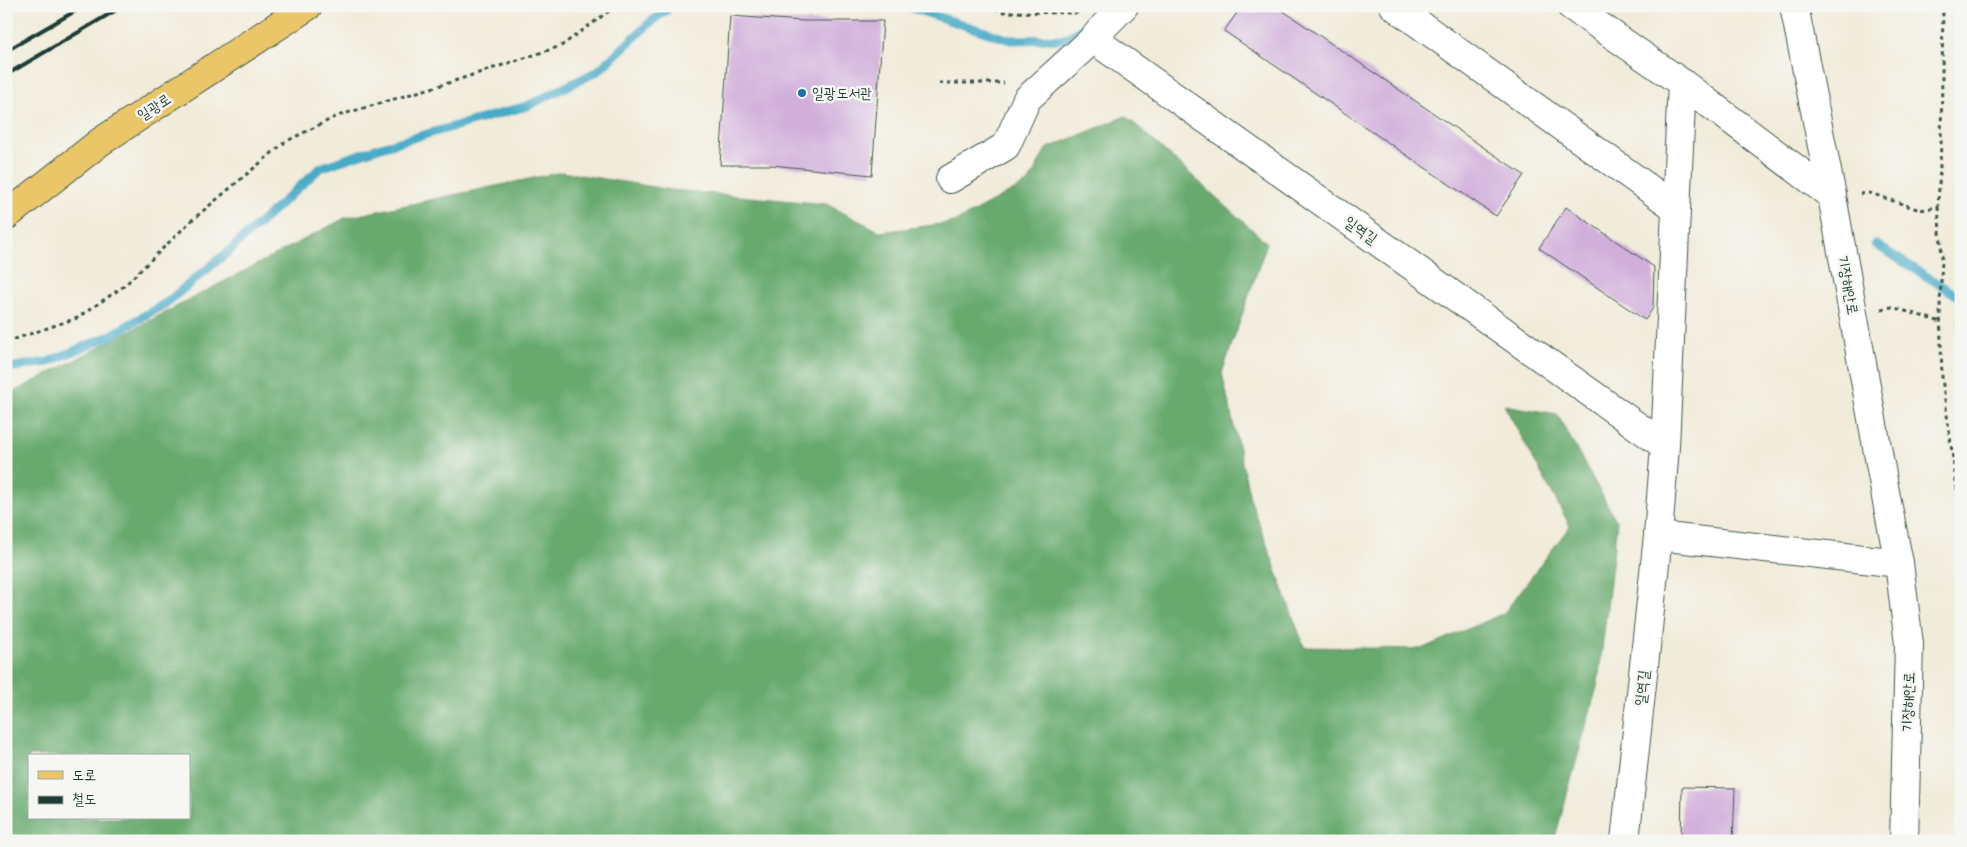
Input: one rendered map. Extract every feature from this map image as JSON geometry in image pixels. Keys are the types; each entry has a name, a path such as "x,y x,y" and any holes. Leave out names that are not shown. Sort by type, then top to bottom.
{"main road":[{"name":"일광로","path":"6,216 100,142 308,6"}],"street":[{"path":"1394,6 1676,208"},
{"path":"1571,6 1682,83 1832,196"},
{"name":"기장해안로","path":"1794,6 1832,196 1899,563 1909,644 1904,841"},
{"path":"950,179 1006,146 1027,99 1103,21"},
{"name":"일역길","path":"1103,21 1665,446"},
{"name":"일역길","path":"1625,841 1658,536 1665,446 1682,83"},
{"path":"1658,536 1899,563"}],"path":[{"path":"6,340 15,339 77,318 124,286 192,220 285,142 337,116 448,83 561,46 616,6"},
{"path":"987,6 1003,12 1103,21"},
{"path":"1943,6 1938,207 1942,256 1940,307 1942,378 1961,518"},
{"path":"939,83 1009,83"},
{"path":"1870,193 1920,210 1938,207"},
{"path":"1892,307 1941,322"}],"green space":[{"path":"1126,116 1267,243 1222,373 1250,498 1304,647 1421,649 1504,613 1570,526 1504,405 1557,414 1617,522 1598,683 1554,841 6,841 6,396 345,218 562,172 672,190 826,204 881,232 955,222 1029,182 1046,149"}],"sand":[{"path":"1961,200 1961,411 1958,397"}],"building":[{"path":"1242,6 1276,6 1524,175 1496,216 1224,31"},
{"name":"일광도서관","path":"730,16 803,21 883,21 872,175 771,165 720,165"},
{"path":"1566,207 1654,267 1653,308 1645,320 1539,248"},
{"path":"1682,787 1735,788 1733,841 1681,841"}],"waterway":[{"path":"6,368 48,362 110,336 166,303 228,252 320,168 381,147 527,106 598,71 653,20 672,6"},
{"path":"906,6 1010,40 1065,39 1084,27"},
{"path":"1875,244 1961,298"}],"railway":[{"path":"6,51 84,6"},
{"path":"6,75 123,6"}],"place":[{"name":"일광도서관","path":"802,93"}]}
